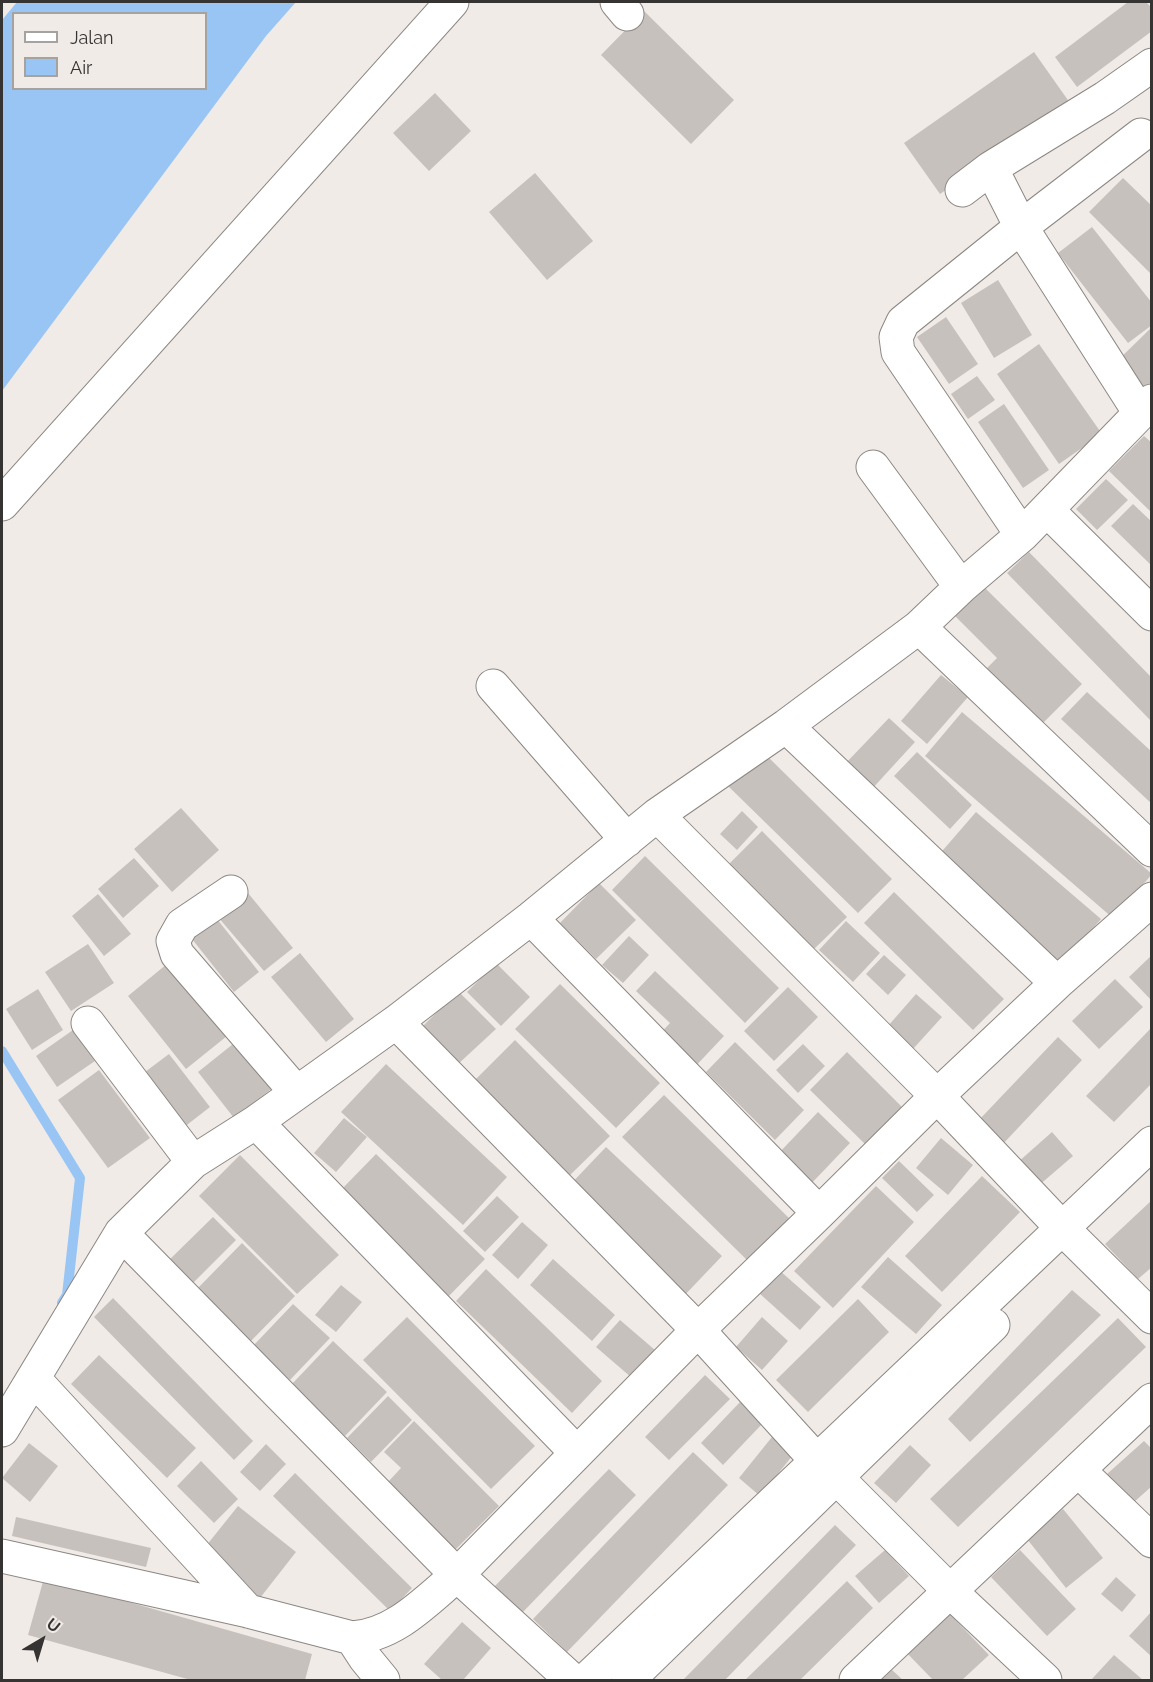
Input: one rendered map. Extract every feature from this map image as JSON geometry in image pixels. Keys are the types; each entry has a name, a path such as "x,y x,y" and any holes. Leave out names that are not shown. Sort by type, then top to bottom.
{"street":[{"path":"2,504 452,2"},
{"path":"962,190 990,168 1105,98 1152,65"},
{"path":"1022,535 898,352 896,337 903,322 1021,227 1146,140 1105,98"},
{"path":"2,1430 121,1233 193,1162 256,1122 396,1022 531,918 657,815 786,726 919,627 961,587 1022,535 1146,407 1021,227 990,168"},
{"path":"873,467 961,587"},
{"path":"1047,510 1152,614"},
{"path":"919,627 1152,850"},
{"path":"493,686 627,840"},
{"path":"786,726 1057,983"},
{"path":"657,815 937,1096 1069,1236 1152,1317"},
{"path":"231,892 182,925 173,941 177,954 296,1092"},
{"path":"2,1556 248,1611 352,1638 369,1637 386,1630 412,1614 457,1575 698,1330 937,1096 1057,983 1152,899"},
{"path":"531,918 819,1213"},
{"path":"396,1022 698,1330 827,1470 951,1592 1045,1680"},
{"path":"88,1023 193,1162"},
{"path":"256,1122 576,1452"},
{"path":"627,1680 827,1470 1120,1187 1152,1143"},
{"path":"1120,1187 1152,1171"},
{"path":"121,1233 457,1575 572,1680"},
{"path":"34,1379 248,1611"},
{"path":"856,1680 1152,1400"},
{"path":"586,1680 827,1470"},
{"path":"1078,1470 1152,1541"},
{"path":"352,1638 383,1680"}],"water":[{"path":"17,2 296,2 266,36 2,391 2,20"}],"building":[{"path":"1128,2 1146,2 1152,8 1152,31 1077,87 1055,57"},
{"path":"644,11 734,100 691,144 601,55"},
{"path":"1034,52 1070,103 940,194 904,143"},
{"path":"435,93 471,131 429,171 393,133"},
{"path":"535,173 593,241 547,280 489,212"},
{"path":"1123,178 1152,206 1152,275 1089,212"},
{"path":"1092,227 1152,303 1152,325 1128,343 1058,253"},
{"path":"998,280 1032,335 994,358 961,303"},
{"path":"946,317 978,364 949,384 917,337"},
{"path":"1152,327 1152,391 1146,397 1113,365"},
{"path":"1039,344 1102,434 1059,464 997,374"},
{"path":"977,376 995,400 968,419 951,394"},
{"path":"1004,404 1049,470 1023,488 978,422"},
{"path":"1144,436 1152,443 1152,513 1109,471"},
{"path":"1106,479 1128,500 1097,530 1076,509"},
{"path":"1133,504 1152,522 1152,566 1111,526"},
{"path":"1029,552 1152,678 1152,722 1007,573"},
{"path":"984,587 1082,684 1040,726 984,671 997,658 955,616"},
{"path":"941,675 968,697 927,744 901,721"},
{"path":"1087,692 1152,752 1152,804 1061,719"},
{"path":"962,712 1152,874 1114,919 925,756"},
{"path":"889,718 915,742 871,790 844,765"},
{"path":"762,751 892,879 858,913 728,786"},
{"path":"917,752 972,805 950,829 894,776"},
{"path":"181,808 219,850 172,892 134,849"},
{"path":"742,811 758,827 737,850 720,834"},
{"path":"976,812 1101,919 1062,964 937,857"},
{"path":"762,831 847,917 812,951 727,866"},
{"path":"645,856 779,988 745,1023 612,890"},
{"path":"134,858 159,886 123,918 98,889"},
{"path":"599,883 636,920 596,959 560,923"},
{"path":"894,892 1004,999 973,1030 864,923"},
{"path":"248,893 293,948 264,971 218,917"},
{"path":"98,894 131,934 104,956 72,916"},
{"path":"217,919 259,972 234,992 192,939"},
{"path":"846,921 880,953 853,982 819,950"},
{"path":"629,936 649,955 623,983 602,965"},
{"path":"88,944 114,983 71,1011 45,972"},
{"path":"300,953 354,1019 326,1042 271,977"},
{"path":"884,955 906,975 888,995 866,974"},
{"path":"1152,955 1152,1001 1129,977"},
{"path":"173,959 232,1032 186,1069 128,996"},
{"path":"496,963 530,997 501,1026 467,992"},
{"path":"655,971 724,1036 690,1072 655,1039 670,1023 636,991"},
{"path":"1115,979 1143,1007 1099,1049 1072,1021"},
{"path":"560,984 660,1083 616,1128 515,1029"},
{"path":"788,987 818,1017 774,1061 744,1031"},
{"path":"38,989 63,1030 32,1050 6,1009"},
{"path":"458,991 496,1029 457,1065 421,1028"},
{"path":"916,994 942,1017 913,1049 888,1026"},
{"path":"1152,1027 1152,1083 1114,1122 1086,1096"},
{"path":"73,1030 95,1061 57,1087 36,1056"},
{"path":"1058,1037 1082,1060 1002,1145 978,1121"},
{"path":"238,1040 275,1086 234,1118 198,1072"},
{"path":"515,1040 610,1136 566,1179 472,1083"},
{"path":"735,1042 804,1110 775,1140 706,1072"},
{"path":"803,1044 825,1066 798,1093 776,1070"},
{"path":"847,1052 903,1108 866,1145 810,1090"},
{"path":"169,1054 210,1107 183,1128 141,1075"},
{"path":"386,1064 507,1177 463,1225 341,1112"},
{"path":"99,1070 150,1138 108,1168 58,1100"},
{"path":"664,1095 791,1220 749,1262 622,1137"},
{"path":"818,1112 850,1143 809,1186 777,1155"},
{"path":"344,1118 367,1137 336,1172 314,1153"},
{"path":"1052,1132 1073,1156 1037,1187 1017,1163"},
{"path":"941,1138 973,1165 948,1195 916,1168"},
{"path":"606,1147 722,1256 681,1299 565,1190"},
{"path":"376,1154 485,1259 447,1298 338,1193"},
{"path":"240,1155 339,1255 297,1294 199,1196"},
{"path":"899,1161 934,1195 917,1212 882,1178"},
{"path":"982,1176 1020,1212 942,1292 905,1256"},
{"path":"876,1186 914,1222 833,1308 794,1271"},
{"path":"497,1196 519,1217 485,1252 463,1231"},
{"path":"1152,1200 1152,1267 1138,1279 1105,1244"},
{"path":"213,1217 236,1240 189,1287 165,1264"},
{"path":"522,1222 548,1245 518,1279 492,1255"},
{"path":"242,1243 295,1296 250,1342 197,1289"},
{"path":"888,1257 942,1305 916,1334 861,1287"},
{"path":"553,1259 615,1315 592,1341 530,1285"},
{"path":"486,1269 602,1381 572,1413 456,1301"},
{"path":"779,1270 821,1307 800,1330 759,1293"},
{"path":"341,1285 362,1302 336,1332 315,1315"},
{"path":"1072,1290 1101,1315 970,1442 948,1419"},
{"path":"113,1298 253,1441 234,1460 94,1317"},
{"path":"858,1299 889,1332 808,1412 776,1380"},
{"path":"293,1304 330,1338 290,1380 253,1346"},
{"path":"407,1317 535,1446 491,1489 363,1360"},
{"path":"762,1317 788,1341 762,1370 736,1347"},
{"path":"1118,1318 1146,1347 958,1527 930,1499"},
{"path":"620,1320 662,1356 639,1384 596,1347"},
{"path":"333,1341 387,1392 345,1436 291,1385"},
{"path":"99,1355 196,1448 167,1478 71,1384"},
{"path":"705,1375 730,1399 669,1460 645,1437"},
{"path":"388,1396 412,1420 371,1462 347,1438"},
{"path":"740,1402 763,1423 723,1465 701,1443"},
{"path":"414,1421 499,1506 455,1550 388,1482 401,1468 384,1452"},
{"path":"772,1437 793,1455 760,1496 739,1478"},
{"path":"1144,1441 1152,1449 1152,1486 1133,1503 1107,1474"},
{"path":"29,1443 58,1466 30,1502 2,1478"},
{"path":"266,1444 286,1464 260,1491 240,1472"},
{"path":"910,1445 931,1465 896,1503 874,1483"},
{"path":"693,1452 728,1485 567,1652 533,1619"},
{"path":"201,1461 238,1499 214,1523 177,1486"},
{"path":"609,1469 636,1495 522,1613 494,1587"},
{"path":"295,1473 412,1588 390,1611 273,1496"},
{"path":"238,1506 296,1552 260,1598 202,1551"},
{"path":"1063,1509 1103,1558 1066,1588 1027,1539"},
{"path":"16,1517 151,1548 146,1567 12,1536"},
{"path":"835,1525 856,1545 725,1680 683,1680"},
{"path":"885,1550 909,1576 879,1603 855,1576"},
{"path":"1020,1550 1076,1609 1047,1636 991,1577"},
{"path":"1116,1577 1136,1595 1122,1612 1101,1594"},
{"path":"44,1578 312,1654 305,1680 191,1680 28,1635"},
{"path":"847,1581 873,1608 800,1680 745,1680"},
{"path":"945,1609 989,1655 962,1680 933,1680 903,1649"},
{"path":"1152,1611 1152,1657 1129,1636"},
{"path":"462,1622 491,1648 463,1680 442,1680 424,1664"},
{"path":"1114,1655 1143,1680 1091,1680"},
{"path":"892,1670 903,1680 881,1680"}],"waterway":[{"path":"2,1051 80,1178 67,1295 62,1303"}]}
